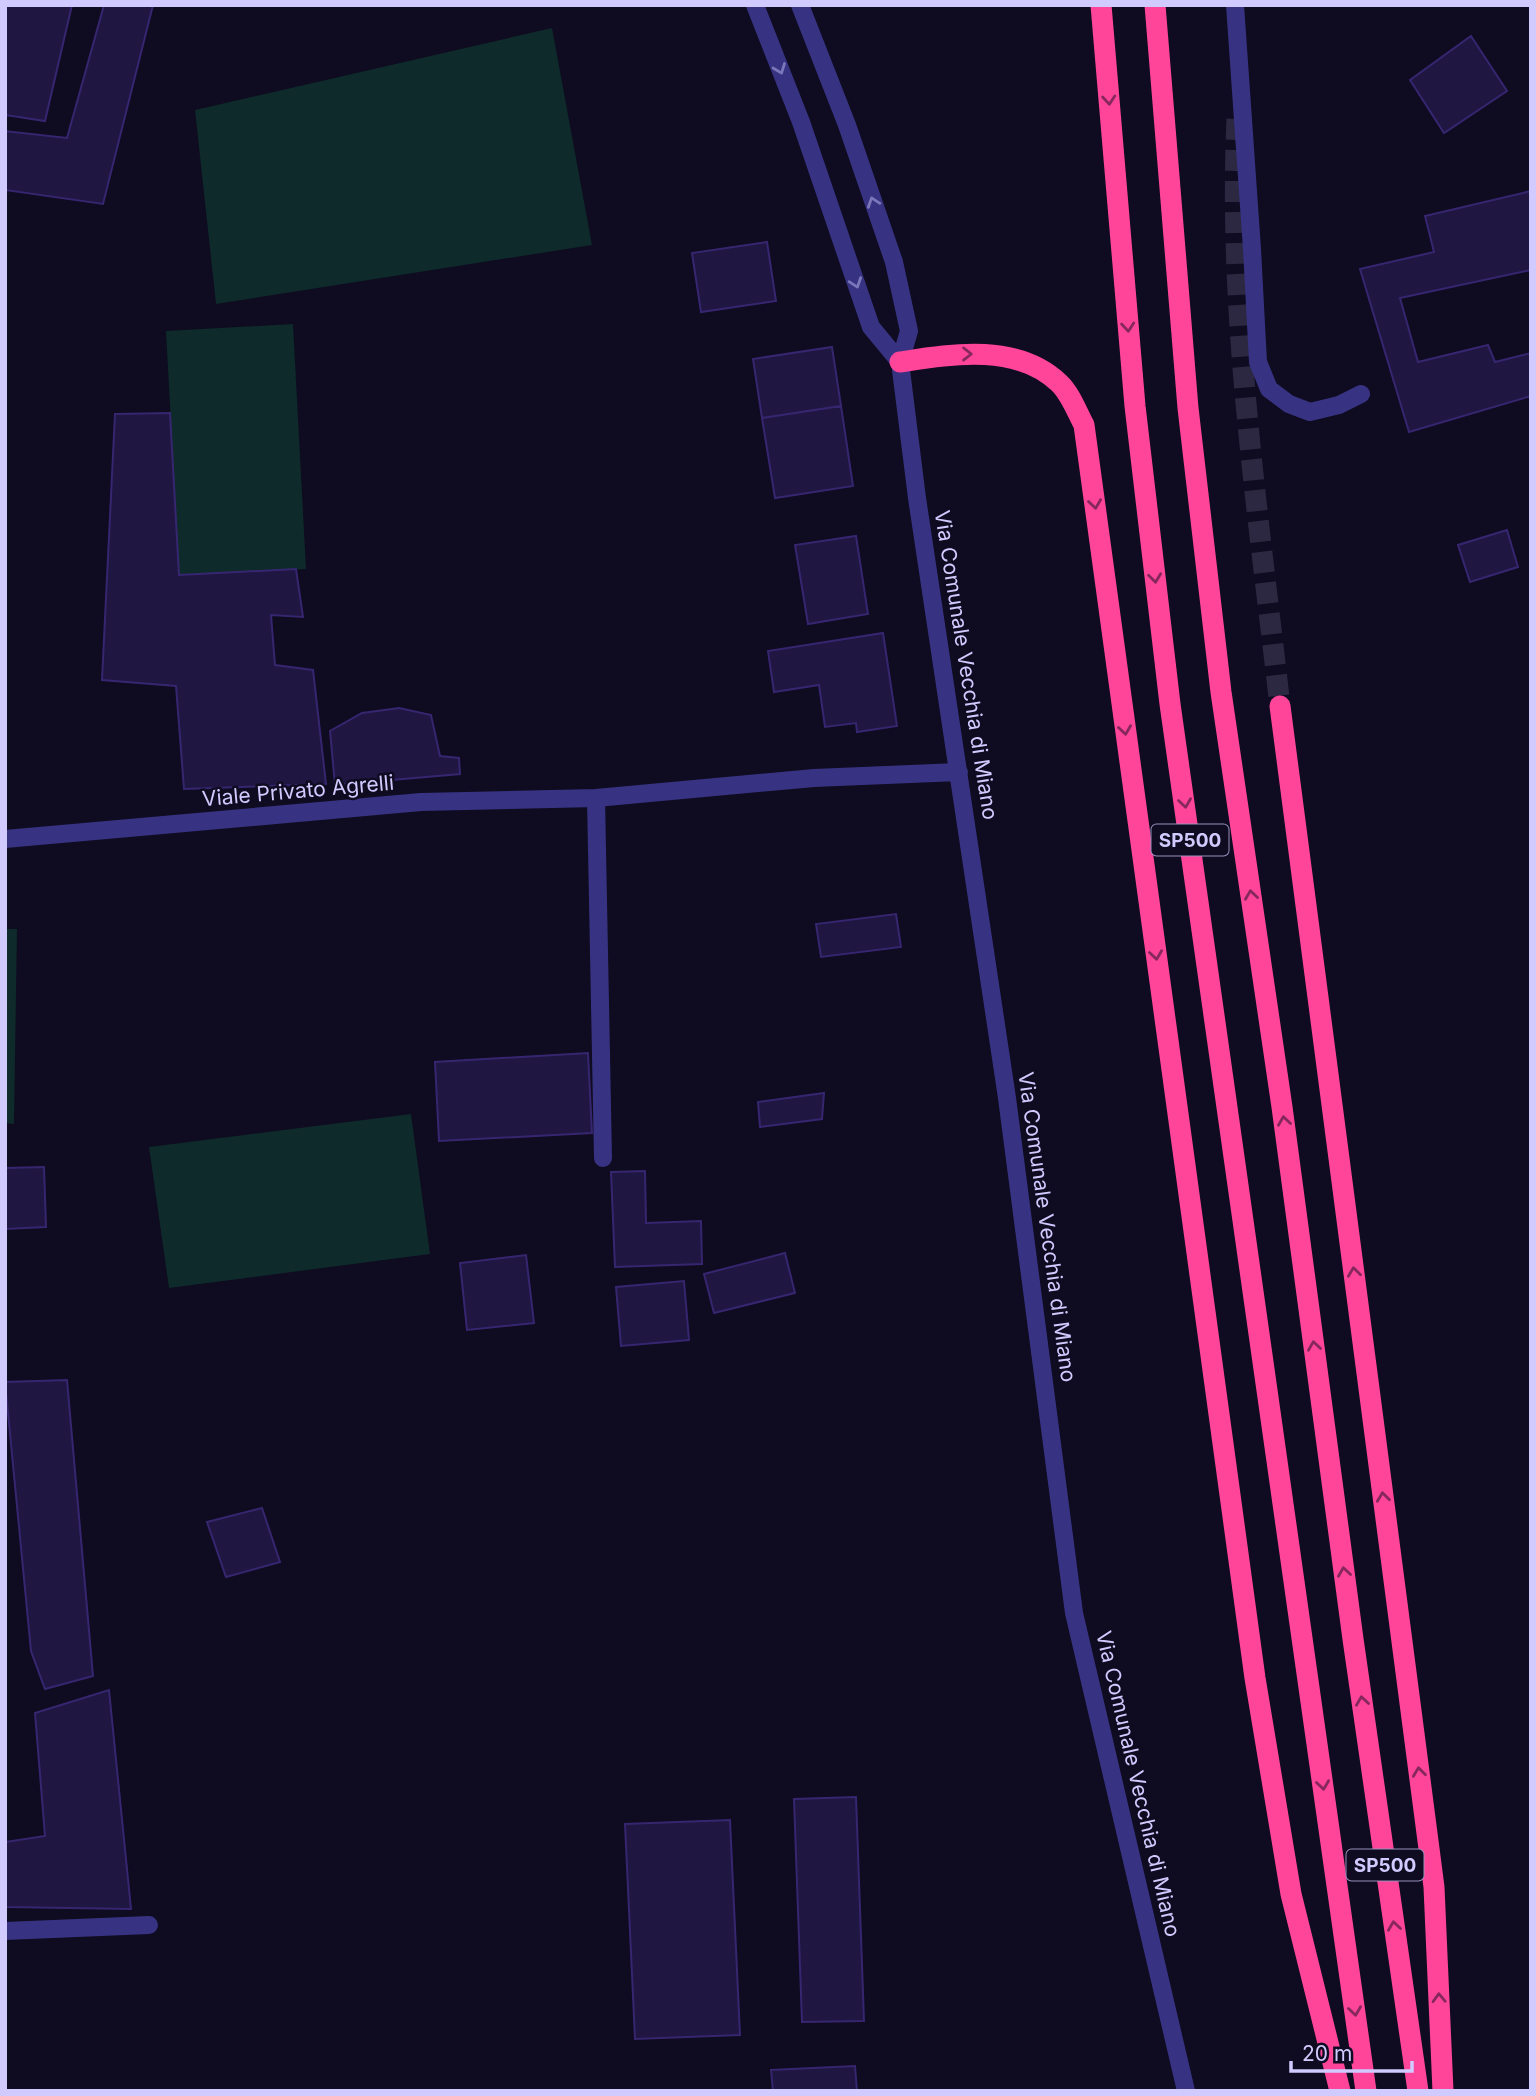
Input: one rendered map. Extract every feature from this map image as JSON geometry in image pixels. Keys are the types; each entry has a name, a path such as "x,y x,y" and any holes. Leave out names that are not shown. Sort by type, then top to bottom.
{"highway":[{"name":"SP500","path":"1101,5 1135,406 1169,691 1366,2091"},
{"name":"SP500","path":"1155,5 1188,408 1221,692 1284,1121 1351,1626 1418,2091"},
{"path":"900,362 971,353 1030,364 1060,384 1084,425 1255,1678 1291,1894 1340,2091"},
{"path":"1280,706 1434,1888 1443,2091"}],"street":[{"path":"754,5 800,122 871,327 900,362"},
{"name":"Via Comunale Vecchia di Miano","path":"800,5 847,125 894,262 909,331 900,362 917,498 1007,1098 1074,1613 1186,2091"},
{"path":"1235,5 1258,362 1269,389 1289,404 1310,412 1339,405 1361,394"},
{"name":"Viale Privato Agrelli","path":"5,839 421,802 596,797 814,778 959,772"},
{"path":"596,797 603,1158"},
{"path":"5,1931 149,1925"}],"green space":[{"path":"552,28 592,245 216,304 195,110"},
{"path":"293,324 306,569 179,575 166,331"},
{"path":"5,929 17,929 14,1124 5,1123"},
{"path":"411,1114 430,1254 169,1288 149,1147"}],"building":[{"path":"5,5 72,5 45,121 5,115"},
{"path":"104,5 153,5 103,204 5,190 5,131 67,138"},
{"path":"1471,36 1507,91 1444,133 1410,80"},
{"path":"1531,191 1531,270 1400,298 1418,362 1488,345 1495,362 1531,353 1531,396 1409,432 1360,269 1434,252 1425,216"},
{"path":"767,242 776,301 701,312 692,253"},
{"path":"832,347 841,406 762,418 753,359"},
{"path":"841,406 853,486 775,498 762,418"},
{"path":"170,413 179,575 296,569 303,617 271,615 275,665 313,670 326,784 184,789 176,686 102,680 115,414"},
{"path":"1507,530 1518,567 1470,582 1458,545"},
{"path":"856,536 868,614 808,624 795,545"},
{"path":"883,633 897,726 857,732 856,723 825,727 819,685 774,692 768,651"},
{"path":"399,708 431,715 440,756 459,758 460,774 335,785 330,731 362,713"},
{"path":"896,914 901,947 821,957 816,924"},
{"path":"588,1053 592,1133 439,1141 435,1062"},
{"path":"824,1093 822,1119 760,1127 758,1102"},
{"path":"44,1167 46,1227 5,1229 5,1168"},
{"path":"645,1171 646,1223 701,1221 702,1264 615,1267 611,1172"},
{"path":"785,1253 795,1293 714,1313 704,1274"},
{"path":"526,1255 534,1323 467,1330 460,1263"},
{"path":"684,1281 689,1340 621,1346 616,1287"},
{"path":"67,1380 93,1676 45,1689 31,1651 5,1382"},
{"path":"262,1508 280,1562 226,1577 207,1522"},
{"path":"109,1690 131,1909 5,1907 5,1842 45,1836 35,1713"},
{"path":"856,1797 864,2021 802,2022 794,1799"},
{"path":"730,1820 740,2035 635,2039 625,1824"},
{"path":"855,2066 857,2091 773,2091 771,2070"}],"tunnel":[{"path":"1237,119 1235,192 1241,339 1254,486 1280,706"}]}
